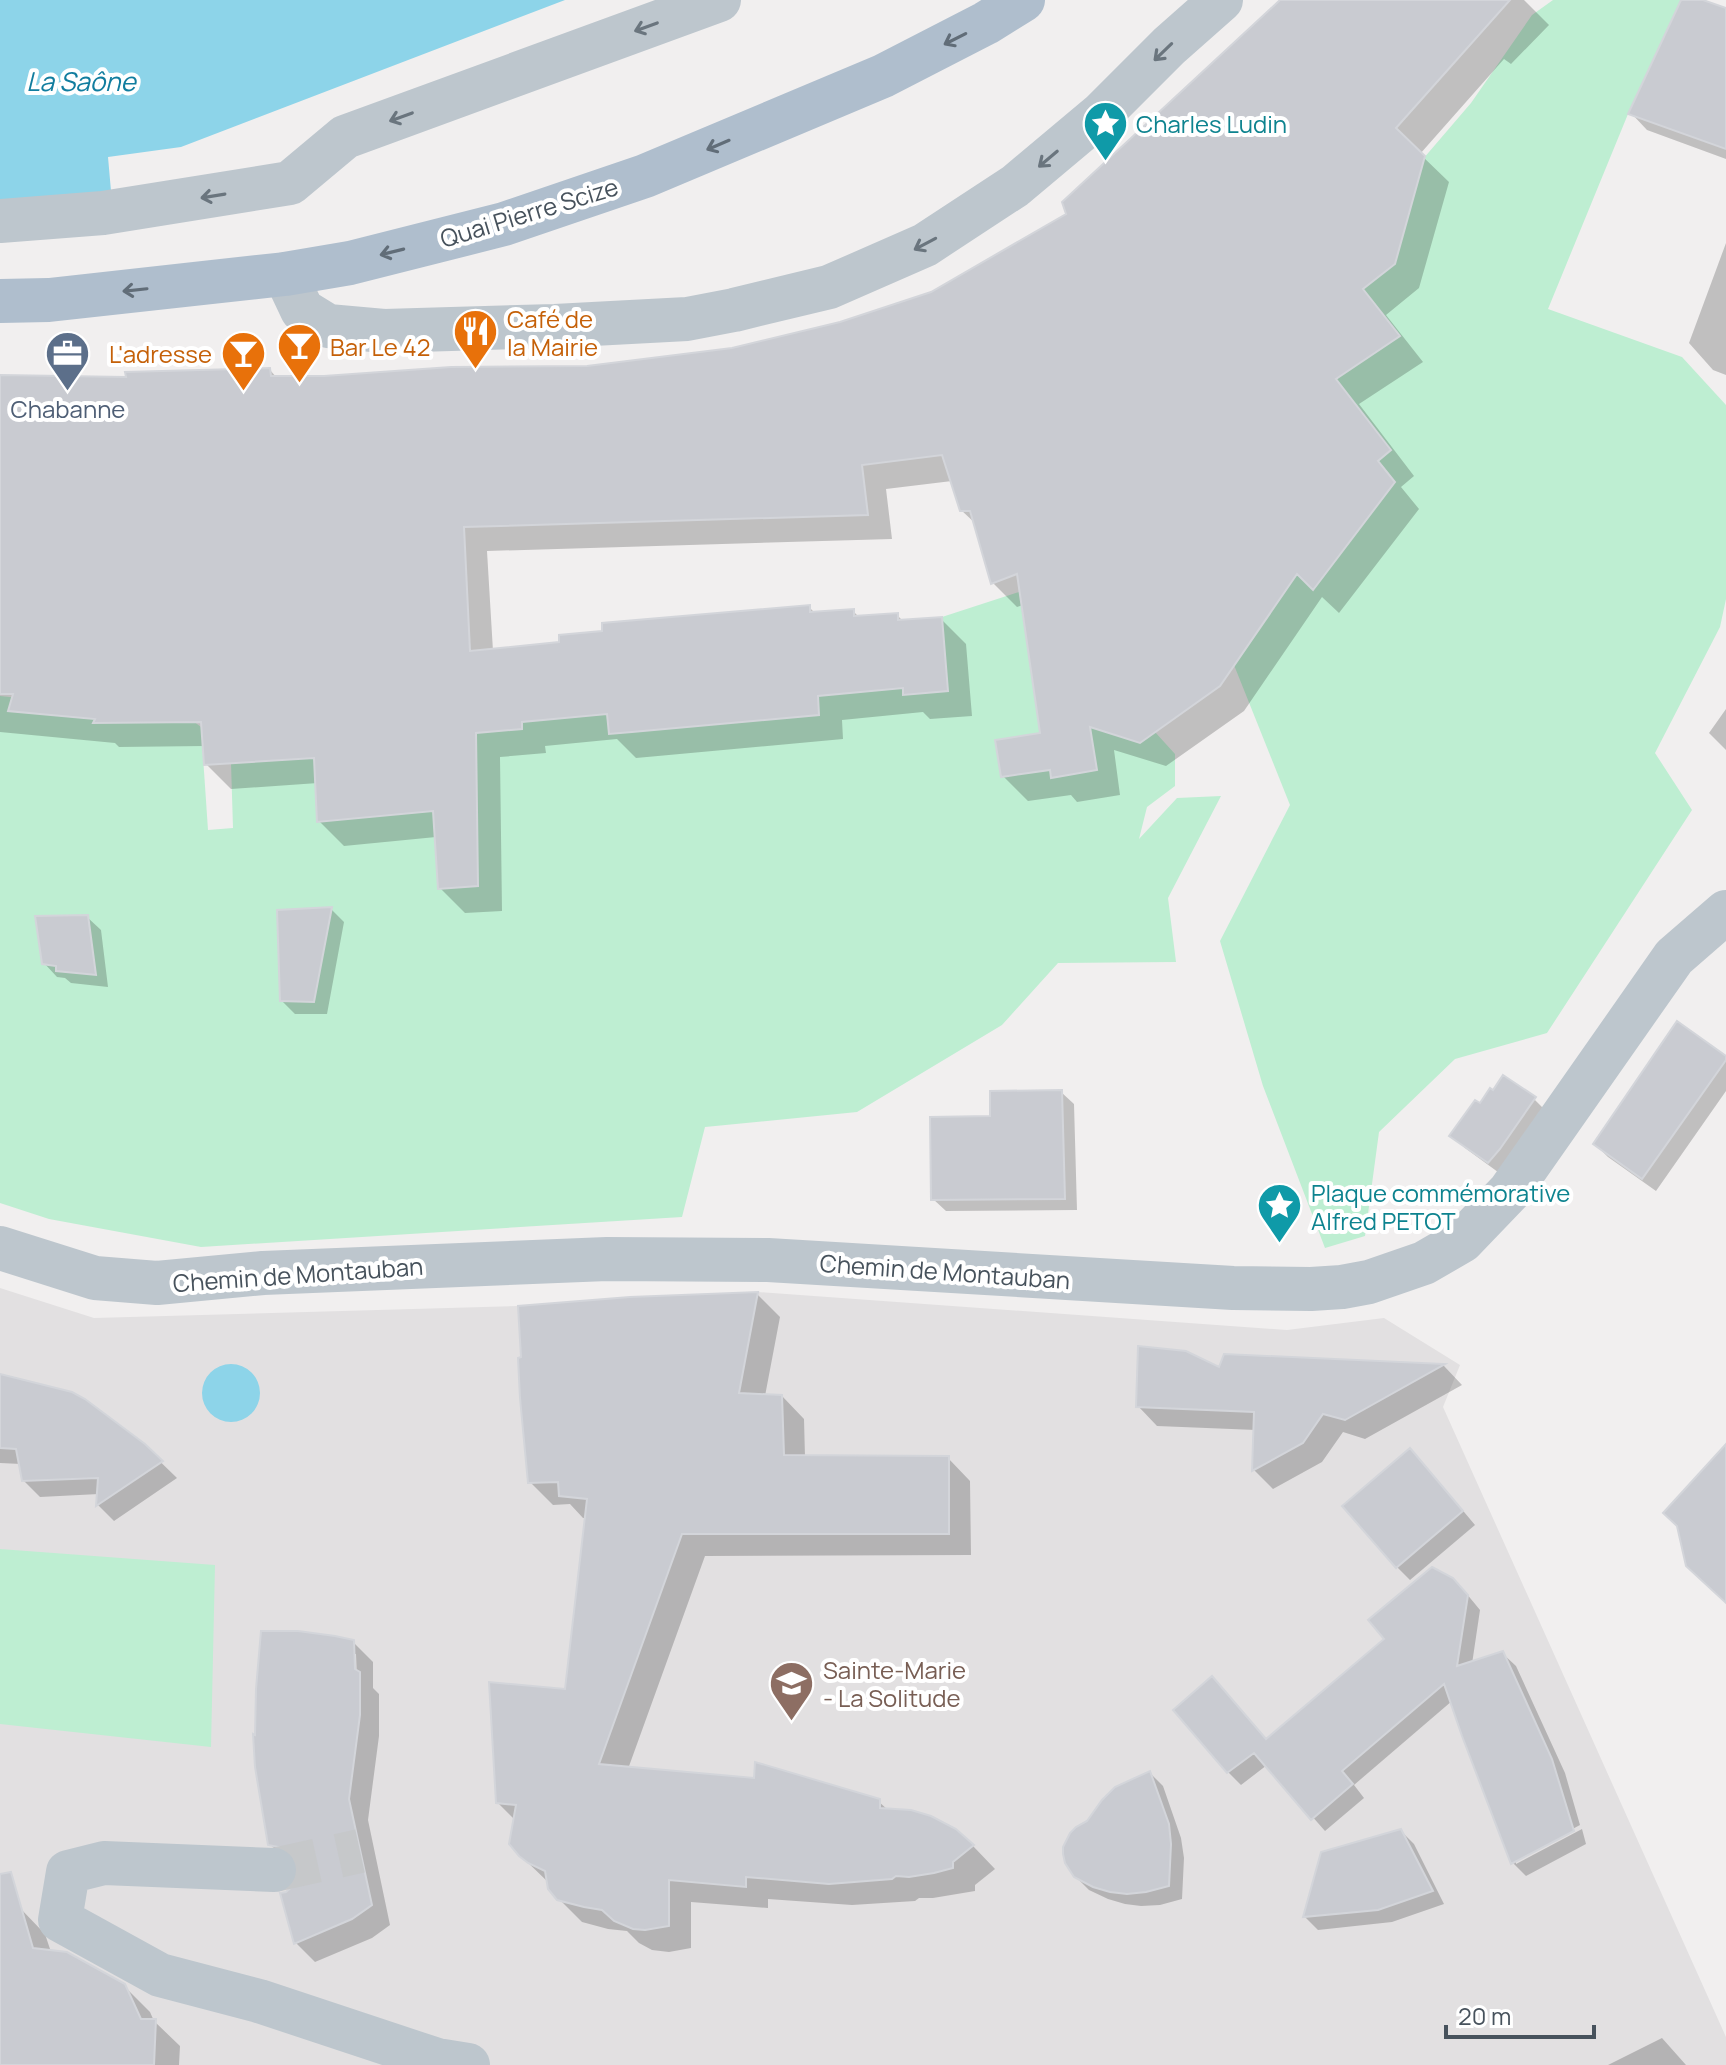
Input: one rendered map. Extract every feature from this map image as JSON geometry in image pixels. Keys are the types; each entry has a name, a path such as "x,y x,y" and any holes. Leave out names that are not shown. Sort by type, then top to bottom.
{"main road":[{"name":"Quai Pierre Scize","path":"0,301 49,300 285,274 350,263 504,224 645,176 883,76 986,23 1023,0"}],"street":[{"path":"0,221 103,213 290,183 345,137 719,0"},
{"path":"285,274 302,310 328,326 384,331 687,319 829,287 925,245 1015,186 1102,113 1169,46 1221,0"},
{"name":"Chemin de Montauban","path":"0,1248 95,1278 157,1283 263,1273 607,1259 768,1260 1233,1288 1311,1289 1369,1282 1415,1267 1462,1241 1510,1191 1674,957 1726,912"},
{"path":"274,1870 104,1863 68,1872 60,1920 160,1975 259,2001 437,2060 468,2065"}],"shaded area":[{"name":"Sainte-Marie - La Solitude","path":"0,1288 94,1318 518,1306 630,1297 758,1292 1287,1330 1384,1318 1460,1365 1443,1407 1726,2037 1726,2065 0,2065"}],"green space":[{"path":"1553,0 1681,0 1628,114 1548,309 1682,357 1726,405 1726,599 1720,627 1655,753 1692,810 1547,1033 1455,1059 1379,1132 1365,1236 1325,1248 1263,1086 1220,941 1290,805 1234,665 1363,289 1423,159 1471,103 1532,15"},
{"path":"1019,592 1081,697 1140,743 1155,732 1175,754 1175,786 1147,807 1139,839 1177,798 1221,796 1168,898 1176,962 1058,963 1002,1025 857,1112 705,1127 682,1217 201,1247 49,1219 0,1203 0,696 185,715 201,727 208,830 233,828 231,763 474,734 743,664 942,617","holes":["477,807 478,886 438,889 433,812"]},
{"path":"0,1549 215,1565 211,1747 0,1724"}],"water":[{"name":"La Saône","path":"0,0 565,0 181,147 108,157 111,191 0,203"},
{"path":"231,1364 252,1372 260,1393 252,1414 231,1422 210,1414 202,1393 210,1372"}],"building":[{"path":"1280,0 1510,0 1396,128 1425,156 1395,264 1363,289 1400,336 1336,379 1391,450 1378,461 1395,482 1313,590 1297,574 1220,686 1140,743 1090,727 1097,770 1051,778 1050,770 1001,777 995,740 1040,733 1017,574 991,584 970,511 960,511 942,455 862,465 868,515 464,527 470,651 559,642 559,635 602,631 602,623 810,605 810,612 854,609 854,616 898,613 898,620 942,617 948,691 903,695 903,688 818,696 819,715 632,732 609,734 607,714 522,722 522,729 476,733 478,886 438,889 433,811 317,822 314,758 204,765 201,722 93,723 95,719 8,711 13,694 0,694 0,375 126,377 125,372 270,368 271,376 324,376 451,367 587,366 732,348 840,322 931,292 1066,214 1062,202"},
{"path":"1681,0 1703,0 1726,8 1726,149 1628,114"},
{"path":"332,907 314,1002 280,1001 277,910"},
{"path":"88,915 96,975 56,971 56,966 42,964 35,916"},
{"path":"1677,1021 1726,1056 1726,1060 1642,1179 1593,1144"},
{"path":"1503,1075 1536,1097 1488,1163 1449,1136 1475,1100 1480,1103"},
{"path":"1062,1090 1065,1199 931,1200 930,1117 990,1116 990,1091"},
{"path":"758,1292 739,1393 782,1395 784,1455 949,1456 949,1534 682,1534 599,1764 754,1778 755,1762 880,1799 880,1808 911,1810 931,1816 956,1829 974,1845 953,1862 953,1868 892,1879 829,1884 746,1877 746,1887 669,1880 669,1926 633,1929 614,1921 602,1910 557,1900 548,1889 545,1871 528,1863 509,1844 516,1805 496,1803 489,1682 565,1689 587,1499 559,1496 558,1482 528,1483 520,1398 518,1306 630,1297"},
{"path":"1138,1346 1186,1351 1219,1367 1224,1354 1445,1364 1345,1420 1323,1414 1303,1443 1252,1471 1254,1412 1136,1407"},
{"path":"0,1374 72,1392 145,1444 163,1461 96,1506 98,1478 22,1481 16,1449 0,1448"},
{"path":"1726,1444 1726,1603 1686,1566 1677,1526 1663,1513"},
{"path":"1410,1448 1463,1511 1396,1568 1342,1506"},
{"path":"1432,1567 1453,1578 1468,1595 1457,1666 1503,1651 1552,1759 1574,1831 1511,1864 1444,1684 1342,1771 1353,1784 1311,1820 1254,1753 1227,1773 1173,1710 1212,1676 1266,1739 1384,1639 1368,1620"},
{"path":"261,1631 298,1631 354,1640 355,1669 360,1672 360,1715 349,1799 372,1905 352,1919 294,1944 280,1893 295,1884 299,1870 296,1858 288,1849 268,1845 255,1767 253,1734"},
{"path":"1150,1771 1169,1824 1169,1886 1127,1894 1093,1887 1074,1877 1063,1854 1070,1833 1087,1821 1115,1787"},
{"path":"1401,1829 1433,1891 1378,1910 1303,1917 1321,1852"},
{"path":"11,1872 33,1948 67,1952 125,1984 141,2019 156,2019 154,2065 0,2065 0,1874"}],"tunnel":[{"path":"274,1870 360,1851"}],"place":[{"name":"Charles Ludin","path":"1105,162"},
{"name":"Café de la Mairie","path":"476,371"},
{"name":"Bar Le 42","path":"299,385"},
{"name":"L'adresse","path":"243,392"},
{"name":"Chabanne","path":"68,393"},
{"name":"Plaque commémorative Alfred PETOT","path":"1280,1245"},
{"name":"Sainte-Marie - La Solitude","path":"792,1722"}]}
